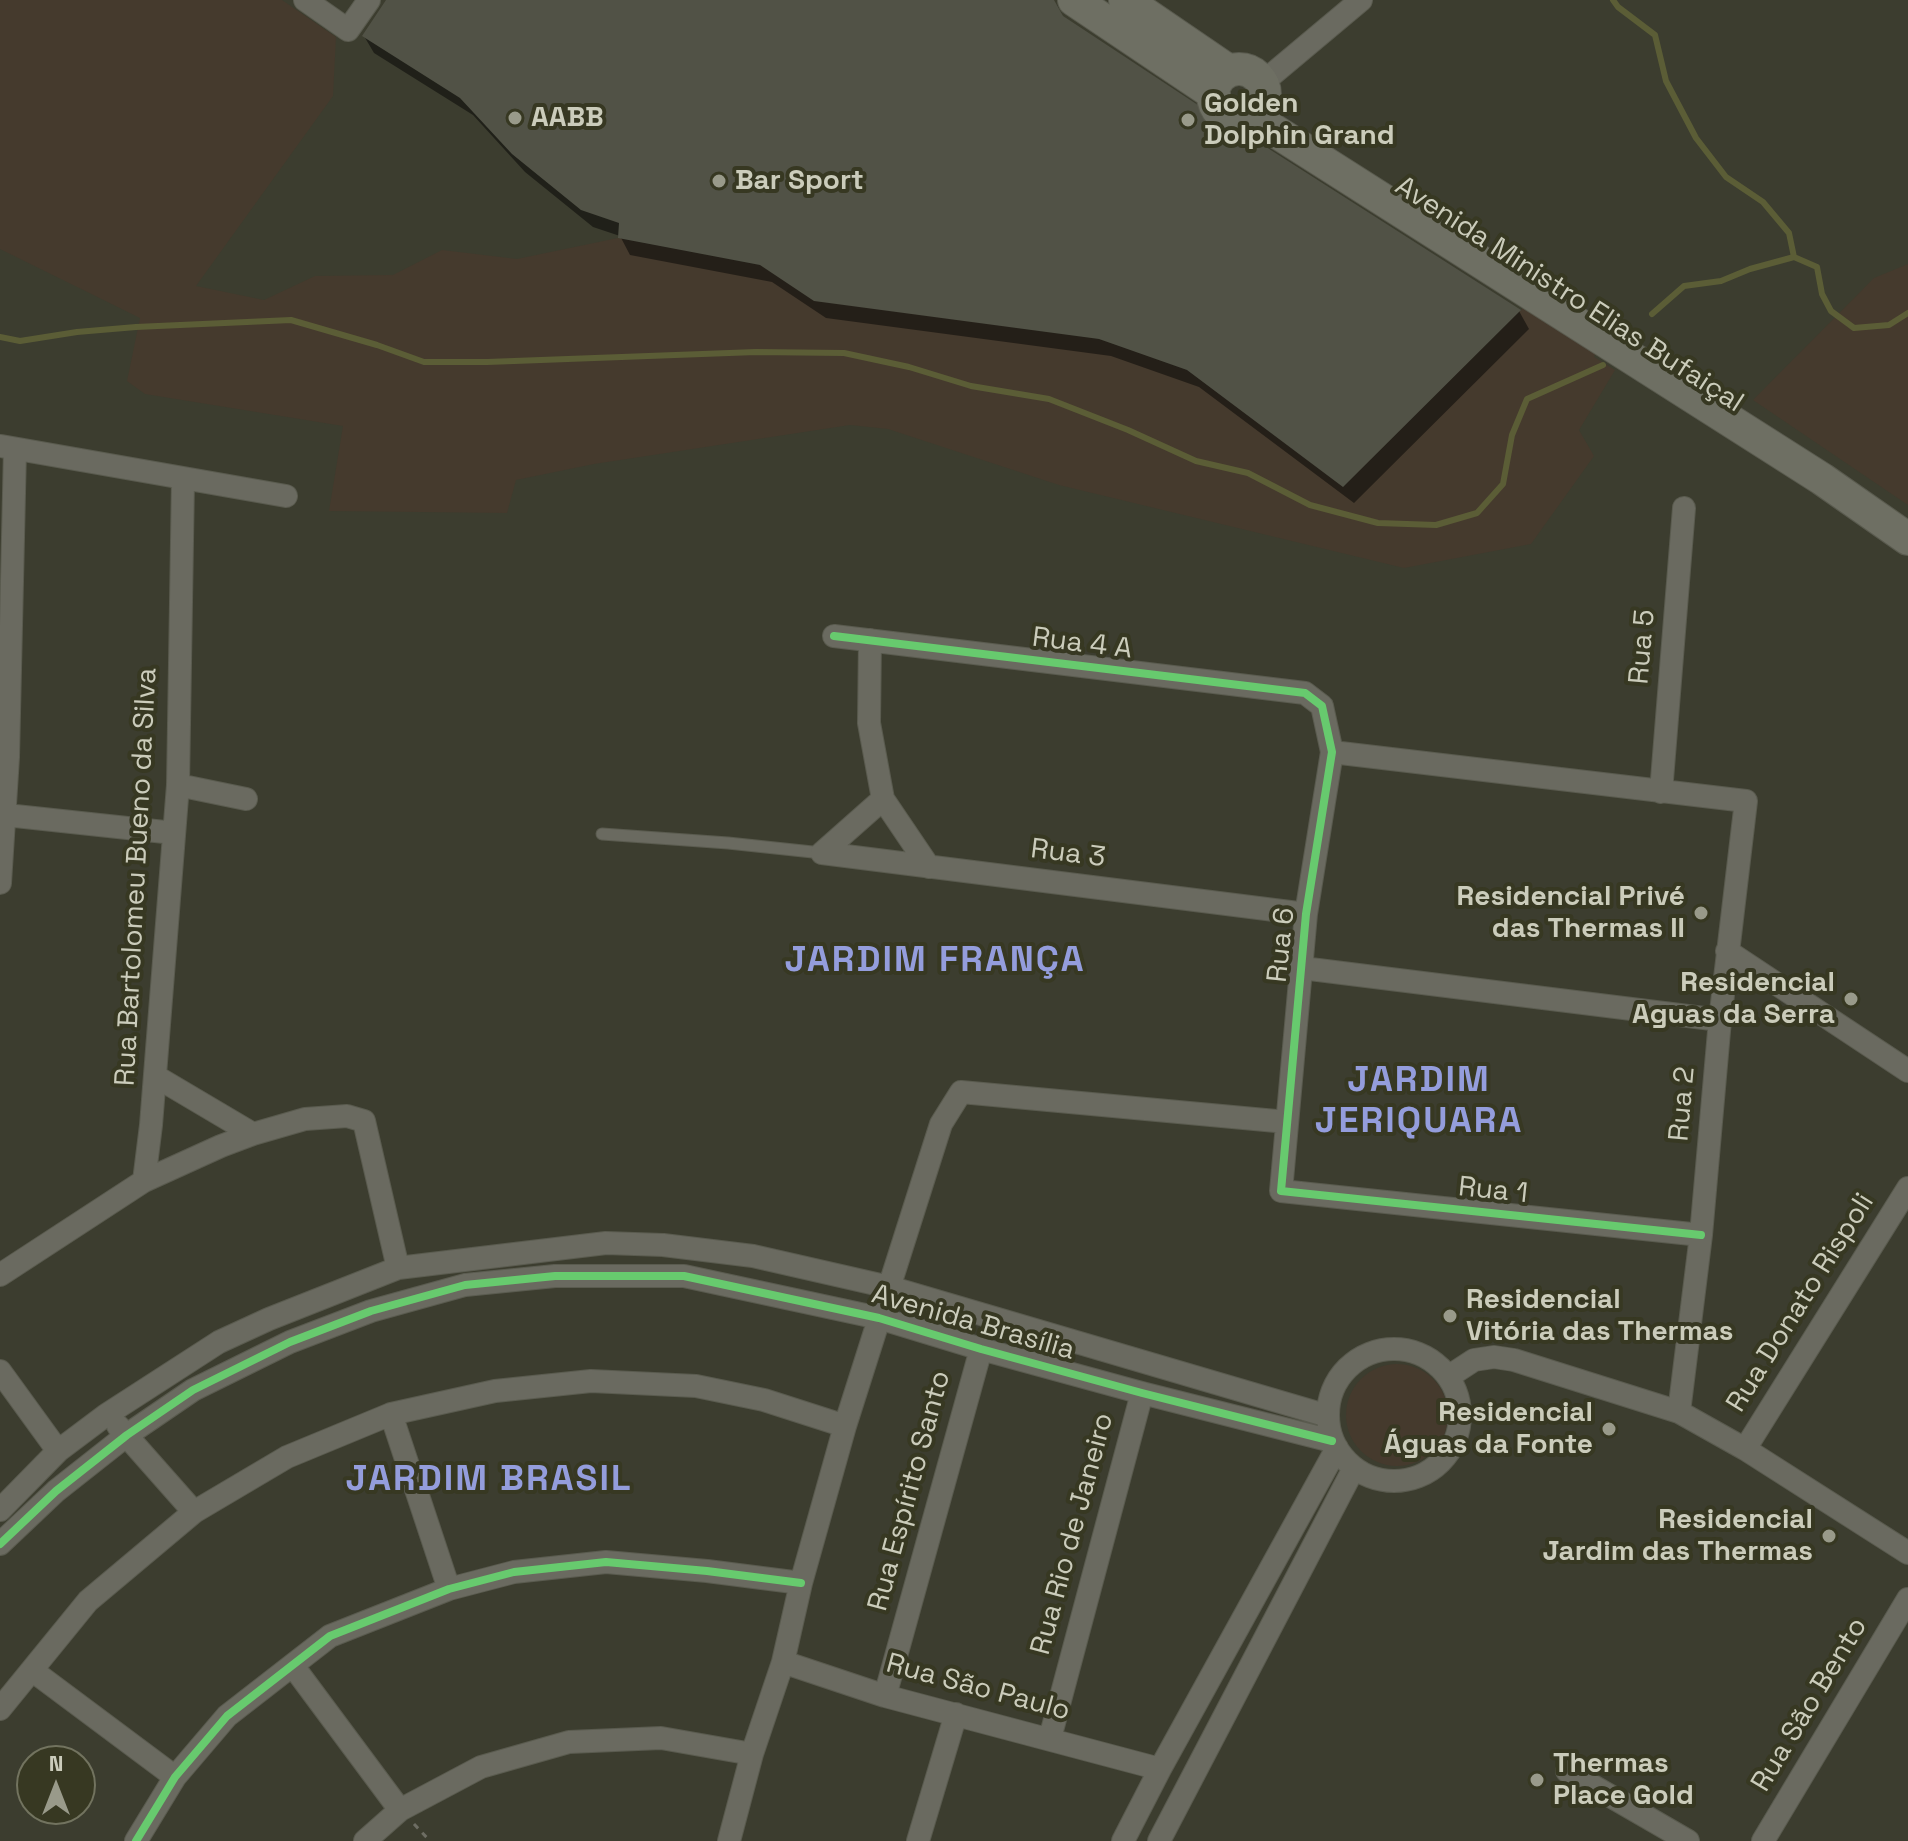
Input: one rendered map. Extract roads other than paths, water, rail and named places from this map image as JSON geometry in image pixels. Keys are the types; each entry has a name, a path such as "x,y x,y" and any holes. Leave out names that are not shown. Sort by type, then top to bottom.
{"main road":[{"path":"1074,0 1222,83"},
{"path":"1125,0 1222,83"},
{"path":"1244,70 1252,72 1260,99 1238,121 1223,115 1215,102 1222,83 1244,70"},
{"name":"Avenida Ministro Elias Bufaiçal","path":"1260,99 1628,328 1756,418 1822,479 1908,539"}],"street":[{"path":"305,0 348,30 369,0"},
{"path":"1260,99 1361,0"},
{"path":"0,883 6,815 7,448 286,496"},
{"name":"Rua Bartolomeu Bueno da Silva","path":"144,1181 178,785 183,480"},
{"name":"Rua 5","path":"1661,792 1684,508"},
{"name":"Rua 4 A","path":"834,636 1305,693 1322,706"},
{"path":"870,640 869,723 883,799 929,867"},
{"name":"Rua 6","path":"1281,1191 1306,914 1332,752 1322,706"},
{"path":"1332,752 1661,792"},
{"path":"178,785 246,799"},
{"name":"Rua 2","path":"1661,792 1746,801 1727,951 1701,1235 1679,1412"},
{"path":"822,853 883,799"},
{"path":"6,815 174,833"},
{"name":"Rua 3","path":"822,853 1306,914"},
{"path":"1727,951 1908,1071"},
{"path":"1302,968 1720,1020"},
{"path":"155,1076 253,1134"},
{"path":"729,1841 752,1754 783,1662 801,1583 845,1426 941,1124 961,1092 1287,1122"},
{"path":"0,1275 144,1181 253,1134 305,1119 347,1116 364,1121 398,1268"},
{"name":"Rua Donato Rispoli","path":"1745,1449 1908,1188"},
{"name":"Rua 1","path":"1281,1191 1701,1235"},
{"name":"Avenida Brasília","path":"0,1510 58,1451 106,1415 219,1342 269,1319 398,1268 606,1243 649,1244 753,1256 889,1287 1328,1416"},
{"name":"Avenida Brasília","path":"0,1544 56,1491 127,1435 193,1390 290,1342 371,1311 465,1285 555,1276 684,1276 879,1318 981,1349 1334,1444"},
{"name":"Rua Espírito Santo","path":"885,1696 981,1349"},
{"path":"1394,1349 1415,1353 1433,1362 1448,1377 1457,1396 1460,1416 1457,1436 1447,1455 1432,1469 1413,1478 1393,1481 1372,1477 1354,1468 1334,1444 1328,1416 1331,1395 1340,1377 1355,1362 1373,1352 1394,1349"},
{"path":"1448,1377 1474,1360 1494,1357 1514,1360 1679,1412 1745,1449 1908,1553"},
{"path":"0,1371 58,1451"},
{"path":"0,1709 88,1601 194,1512 287,1457 391,1414 495,1391 591,1381 696,1386 764,1400 845,1426"},
{"name":"Rua Rio de Janeiro","path":"1050,1738 1142,1393"},
{"path":"391,1414 449,1589"},
{"path":"106,1415 194,1512"},
{"path":"1123,1841 1334,1444"},
{"path":"1159,1841 1354,1468"},
{"path":"136,1841 175,1777 227,1716 330,1636 449,1589 514,1572 606,1562 801,1583"},
{"name":"Rua São Bento","path":"1763,1841 1908,1599"},
{"name":"Rua São Paulo","path":"783,1662 885,1696 1160,1769"},
{"path":"293,1666 400,1810"},
{"path":"33,1671 175,1777"},
{"path":"918,1841 956,1714"},
{"path":"365,1841 400,1810 481,1767 569,1742 661,1738 752,1754"},
{"path":"1567,1771 1688,1841"}],"lane":[{"path":"602,834 822,853"}],"waterway":[{"path":"1613,0 1655,35 1666,81 1696,138 1726,177 1763,202 1789,233 1794,257"},
{"path":"1652,314 1684,286 1721,281 1794,257 1817,267 1822,294 1831,311 1854,328 1889,325 1908,313"},
{"path":"0,337 20,341 136,327 291,320 424,362 756,352 844,353 909,367 971,386 1049,399 1196,461 1248,473 1310,505 1378,523 1436,525 1477,513 1503,484 1512,435 1527,399 1603,365"}],"place":[{"name":"AABB","path":"515,118"},
{"name":"Golden Dolphin Grand","path":"1188,120"},
{"name":"Bar Sport","path":"719,181"},
{"name":"Residencial Privé das Thermas II","path":"1701,913"},
{"name":"Residencial Aguas da Serra","path":"1851,999"},
{"name":"Residencial Vitória das Thermas","path":"1450,1316"},
{"name":"Residencial Águas da Fonte","path":"1609,1429"},
{"name":"Residencial Jardim das Thermas","path":"1829,1536"},
{"name":"Thermas Place Gold","path":"1537,1780"}],"district":[{"name":"JARDIM FRANÇA","path":"935,961"},
{"name":"JARDIM JERIQUARA","path":"1419,1102"},
{"name":"JARDIM BRASIL","path":"489,1480"}]}
